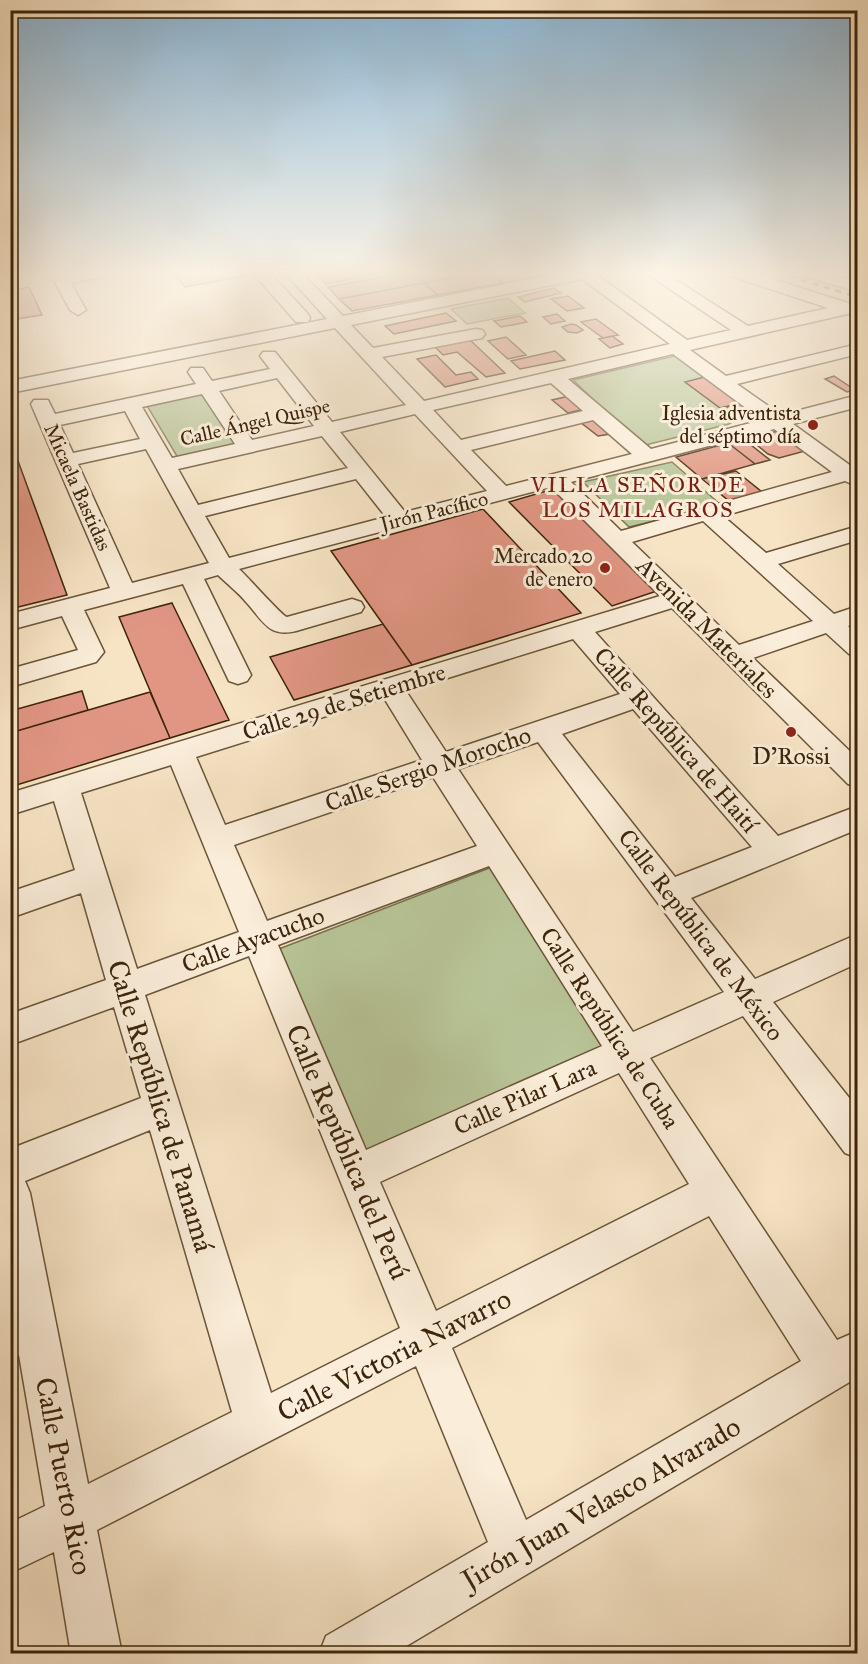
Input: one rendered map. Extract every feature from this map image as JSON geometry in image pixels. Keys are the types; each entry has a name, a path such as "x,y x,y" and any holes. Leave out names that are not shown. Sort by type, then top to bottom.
{"street":[{"path":"21,385 190,351"},
{"path":"265,351 400,520"},
{"path":"366,351 501,494"},
{"path":"369,354 387,351"},
{"name":"Calle Ángel Quispe","path":"165,466 664,351"},
{"path":"684,351 722,382 854,475"},
{"path":"183,352 247,447"},
{"path":"722,382 853,355"},
{"path":"49,421 282,372"},
{"path":"554,376 647,456"},
{"name":"Micaela Bastidas","path":"21,385 49,421 124,592"},
{"path":"130,404 222,566 255,597 273,621 287,625 352,607"},
{"name":"Jirón Pacífico","path":"10,622 777,422 853,406"},
{"path":"457,447 597,413"},
{"path":"66,461 152,442"},
{"path":"192,513 361,471"},
{"path":"616,539 854,475"},
{"name":"Avenida Materiales","path":"556,480 858,777"},
{"path":"707,513 858,648"},
{"path":"762,562 858,533"},
{"path":"190,575 238,675"},
{"name":"Calle 29 de Setiembre","path":"10,804 677,599"},
{"path":"10,678 87,656 91,652 70,606"},
{"path":"734,656 858,614"},
{"name":"Calle República de Haití","path":"578,629 773,851"},
{"name":"Calle República de Cuba","path":"390,687 716,1191 844,1360"},
{"name":"Calle Sergio Morocho","path":"217,839 638,698"},
{"name":"Calle República de México","path":"544,730 748,997 853,1126"},
{"name":"Calle República del Perú","path":"180,752 516,1553"},
{"name":"Calle República de Panamá","path":"65,788 258,1424"},
{"path":"669,893 858,817"},
{"name":"Calle Ayacucho","path":"10,1030 495,851"},
{"path":"10,905 92,877"},
{"name":"Calle Pilar Lara","path":"357,1173 858,948"},
{"path":"10,1168 162,1107"},
{"name":"Calle Victoria Navarro","path":"10,1549 716,1191"},
{"name":"Calle Puerto Rico","path":"10,1193 23,1331 72,1518 97,1653"},
{"name":"Jirón Juan Velasco Alvarado","path":"344,1653 844,1360"}],"green space":[{"name":"VILLA SEÑOR DE LOS MILAGROS","path":"679,355 761,415 737,419 729,424 642,446 573,380"},
{"path":"200,392 237,445 178,458 146,404"},
{"path":"672,462 721,505 629,527 583,482"},
{"path":"492,867 605,1046 356,1160 271,952"}],"building":[{"path":"439,351 481,351 505,373 486,377 457,352 443,355"},
{"path":"499,351 521,351 526,355 508,359"},
{"path":"555,351 565,360 520,369 511,361"},
{"path":"436,355 456,375 471,372 478,379 445,387 417,359"},
{"path":"708,376 745,402 720,408 685,382"},
{"path":"834,376 855,390 847,392 825,379"},
{"path":"569,396 585,409 568,413 552,400"},
{"path":"745,402 761,415 742,420 726,407"},
{"path":"592,418 611,434 598,436 580,422"},
{"name":"VILLA SEÑOR DE LOS MILAGROS","path":"778,431 805,451 779,458 768,454 748,438"},
{"path":"10,439 67,595 10,609"},
{"path":"741,440 770,460 755,464 728,443"},
{"path":"728,443 755,464 702,479 676,457"},
{"path":"736,471 762,492 729,501 702,479"},
{"name":"Mercado 20 de enero","path":"553,489 660,590 612,606 509,502"},
{"path":"483,509 581,613 412,665 331,551"},
{"path":"172,603 229,720 170,738 119,617"},
{"path":"383,624 412,665 294,700 270,657"},
{"path":"82,691 88,710 10,733 10,711"},
{"path":"150,692 170,738 10,787 10,733"}],"place":[{"name":"Iglesia adventista del séptimo día","path":"813,425"},
{"name":"Mercado 20 de enero","path":"605,568"},
{"name":"D'Rossi","path":"791,732"}],"district":[{"name":"VILLA SEÑOR DE LOS MILAGROS","path":"638,496"}]}
